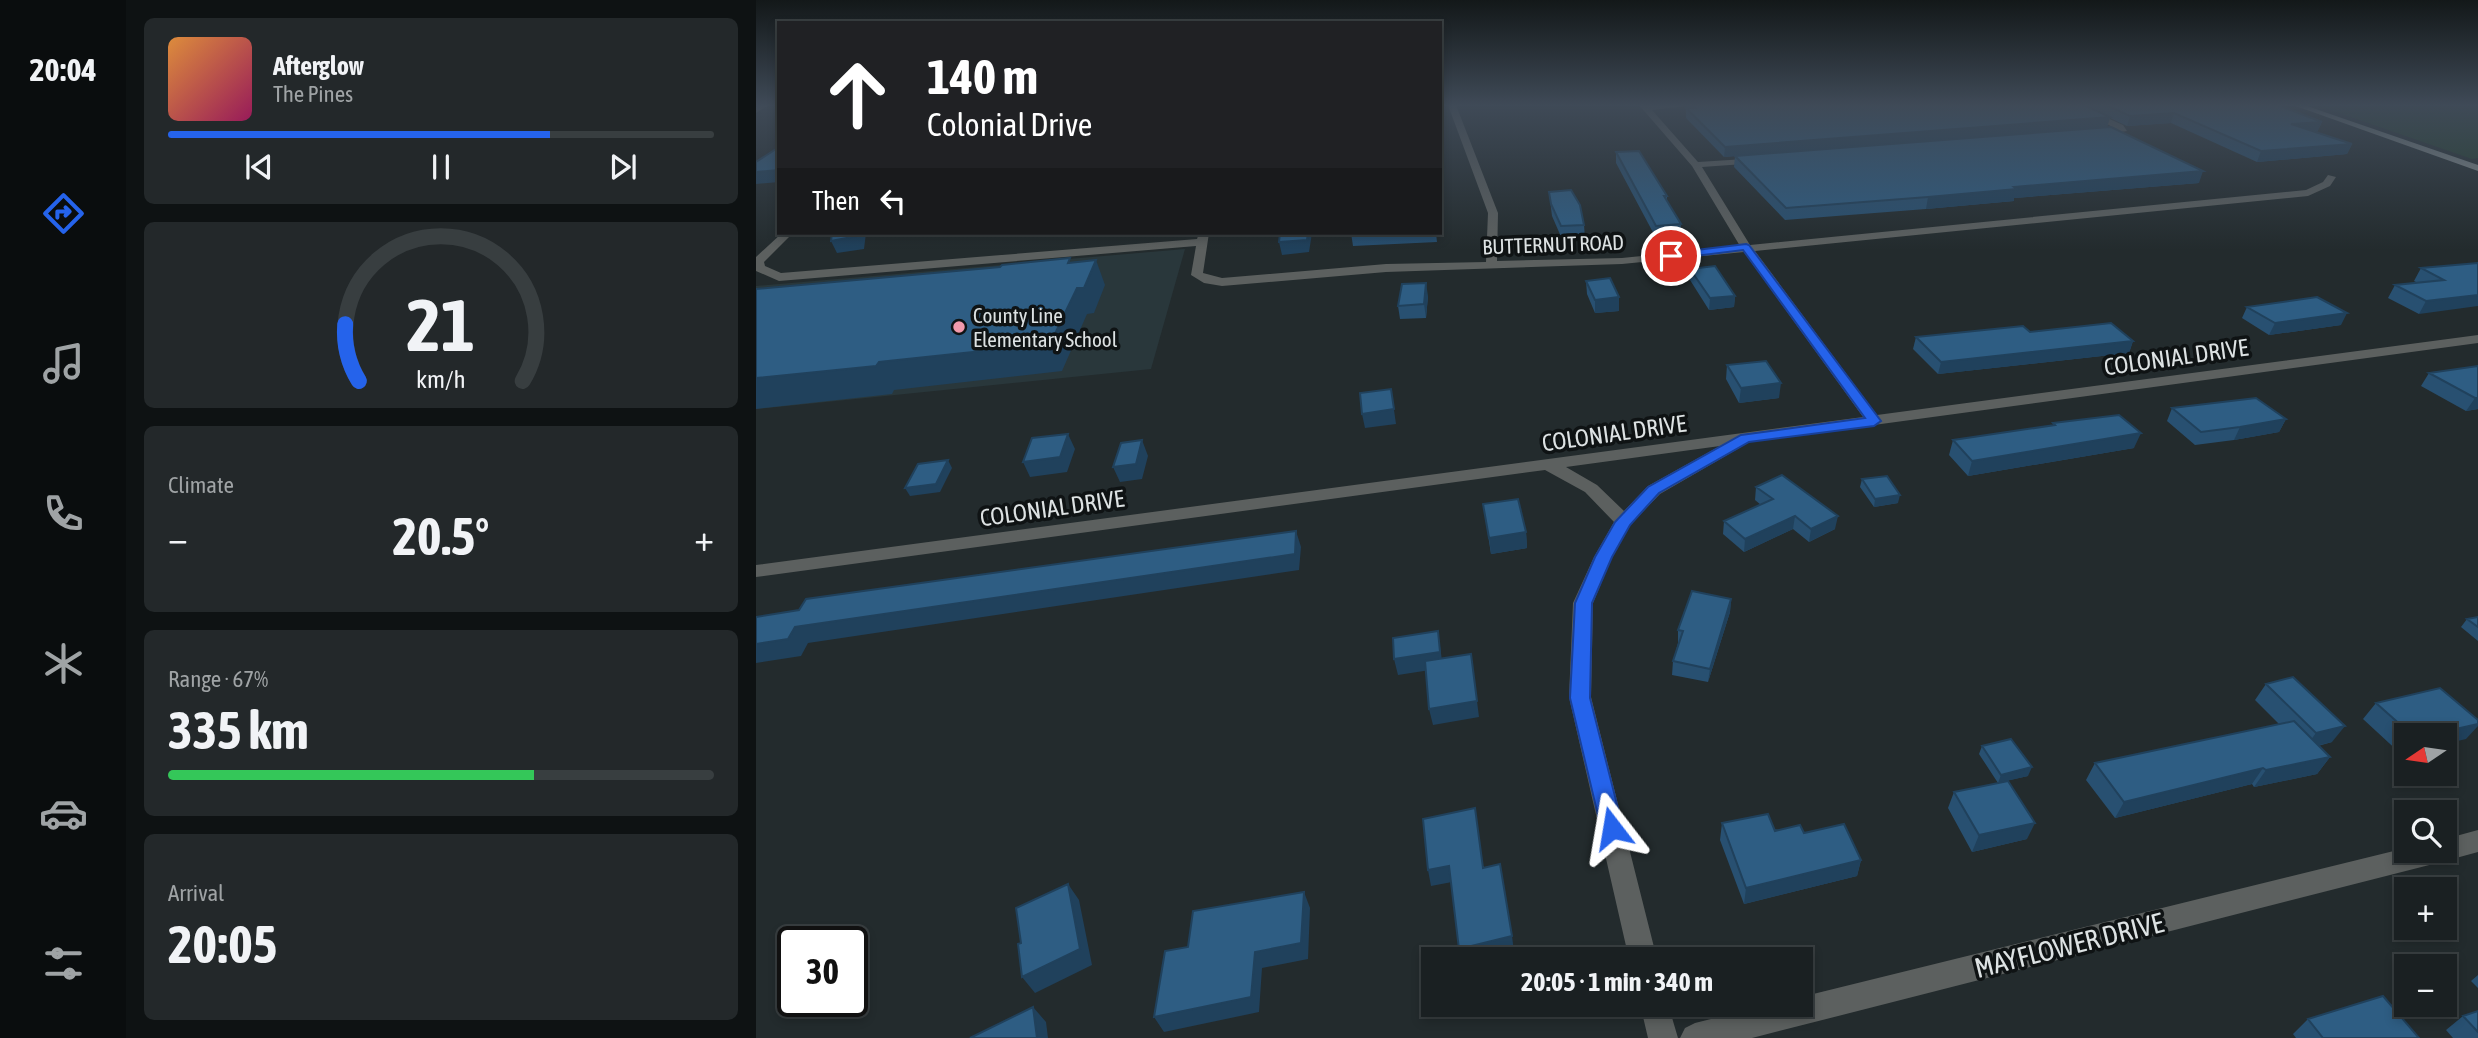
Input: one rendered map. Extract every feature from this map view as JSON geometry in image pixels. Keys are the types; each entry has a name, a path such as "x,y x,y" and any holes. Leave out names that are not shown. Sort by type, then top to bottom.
{"main road":[{"path":"2436,153 2478,168"}],"street":[{"path":"1470,153 1493,213 1494,242 1491,265"},
{"path":"1686,153 1696,165 1746,247 1874,421"},
{"path":"1696,165 1775,159"},
{"name":"BUTTERNUT ROAD","path":"786,235 758,261 760,268 779,277 1203,237 1198,275 1215,281 1386,268 1622,261 2308,193 2327,184 2331,177"},
{"name":"COLONIAL DRIVE","path":"756,571 2478,339"},
{"path":"1640,947 1580,698 1583,603 1603,557 1623,522 1654,490 1746,438"},
{"path":"1547,465 1575,476 1606,499 1623,522"},
{"name":"MAYFLOWER DRIVE","path":"2457,847 2478,841"},
{"name":"MAYFLOWER DRIVE","path":"1695,1038 2394,863"},
{"path":"1657,1017 1663,1038"}],"shaded area":[{"name":"County Line Elementary School","path":"1185,249 1151,369 756,409 756,286"}],"green space":[{"path":"2456,153 2478,153 2478,158 2472,159"}],"building":[{"path":"769,153 777,153 777,170 756,172 756,162"},
{"path":"1617,153 1641,153 1681,224 1656,226"},
{"path":"1768,153 2166,153 2203,171 1786,208 1735,156"},
{"path":"1571,190 1580,205 1584,225 1561,226 1551,204 1549,192"},
{"path":"832,235 857,235 857,236 831,241"},
{"path":"1280,235 1308,235 1307,240 1279,242"},
{"path":"1070,258 1068,263 1096,260 1084,288 1077,288 1050,344 756,378 756,289"},
{"path":"2478,263 2478,295 2426,301 2395,285 2444,280 2421,268"},
{"path":"1715,266 1735,296 1710,298 1690,269"},
{"path":"1610,278 1619,297 1595,300 1586,281"},
{"path":"1426,283 1424,304 1398,306 1402,284"},
{"path":"2317,297 2347,313 2275,323 2247,307"},
{"path":"2111,323 2133,341 1941,362 1916,337 2023,326 2030,332"},
{"path":"1766,361 1781,383 1741,388 1727,365"},
{"path":"2478,366 2478,398 2429,373"},
{"path":"1391,389 1394,409 1362,414 1360,393"},
{"path":"2256,398 2286,419 2201,432 2172,408"},
{"path":"2119,415 2141,433 1972,461 1953,440 2055,425 2053,423"},
{"path":"1068,434 1060,457 1023,462 1032,438"},
{"path":"1142,440 1136,464 1113,467 1121,443"},
{"path":"948,460 936,484 905,488 918,464"},
{"path":"1782,475 1838,516 1811,529 1795,516 1745,539 1724,521 1773,499 1756,487"},
{"path":"1887,476 1900,495 1875,499 1862,479"},
{"path":"1518,499 1526,532 1489,538 1483,504"},
{"path":"1296,531 1295,554 795,627 788,639 756,644 756,617 799,610 806,599"},
{"path":"1692,591 1731,599 1710,669 1673,661 1683,631 1678,630"},
{"path":"2478,617 2478,627 2467,619"},
{"path":"1438,631 1440,652 1394,659 1393,638"},
{"path":"1471,654 1477,701 1429,709 1425,661"},
{"path":"2293,677 2345,726 2316,733 2266,684"},
{"path":"2440,688 2478,720 2478,724 2457,729 2457,723 2398,723 2376,703"},
{"path":"2294,721 2330,757 2266,770 2263,768 2124,802 2095,763"},
{"path":"2011,739 2032,767 2001,775 1982,746"},
{"path":"2008,781 2035,823 1979,835 1954,792"},
{"path":"1475,808 1483,868 1500,864 1512,936 1459,947 1449,866 1428,870 1423,819"},
{"path":"1768,814 1775,831 1800,825 1804,833 1844,824 1861,860 1746,888 1722,823"},
{"path":"1068,884 1080,949 1022,977 1016,908"},
{"path":"1304,892 1301,943 1255,952 1251,997 1154,1017 1165,951 1188,947 1193,911"},
{"path":"2383,996 2394,1009 2394,1017 2401,1017 2419,1038 2323,1038 2308,1019"},
{"path":"1033,1007 1037,1038 970,1038"},
{"path":"2478,1011 2478,1032 2463,1016"}],"place":[{"name":"County Line Elementary School","path":"959,327"}],"route":[{"path":"1612,828 1580,698 1583,603 1603,557 1623,522 1654,490 1746,438 1874,421 1746,247 1671,256"}]}
